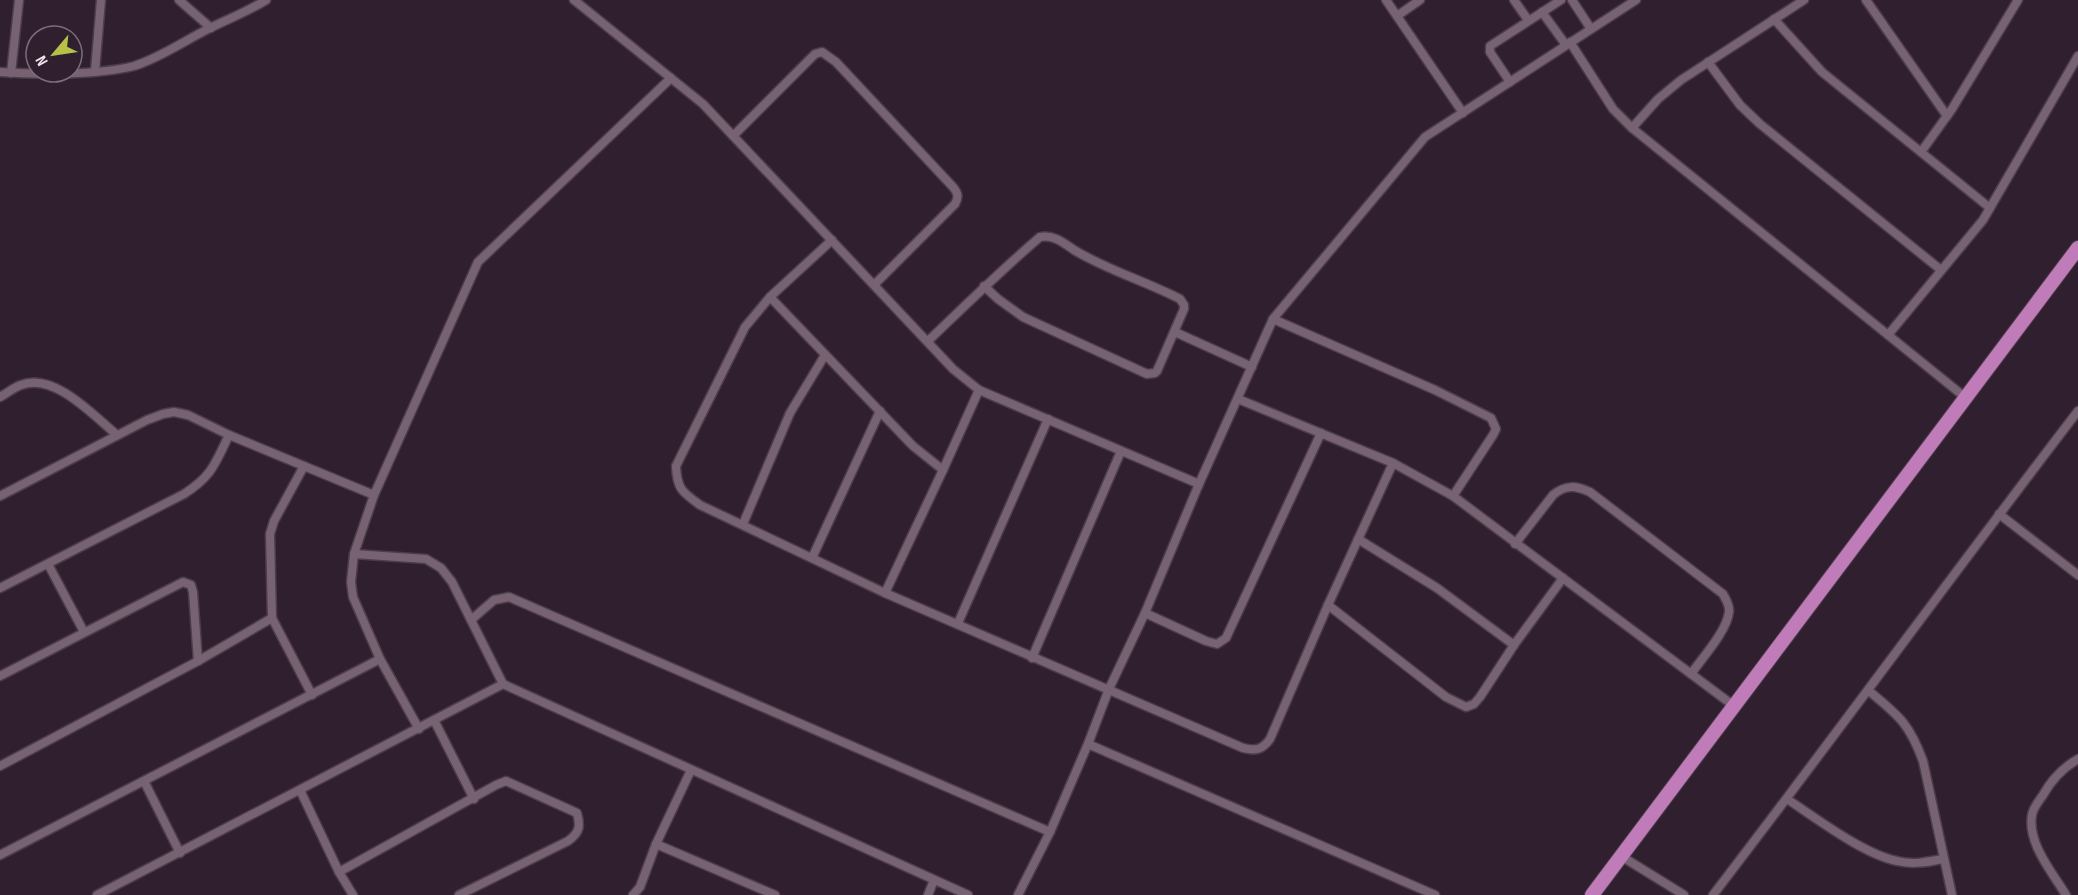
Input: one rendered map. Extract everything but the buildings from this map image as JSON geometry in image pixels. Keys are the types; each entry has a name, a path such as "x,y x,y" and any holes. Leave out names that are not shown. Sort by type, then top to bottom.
{"highway":[{"path":"1592,895 2076,254"}],"street":[{"path":"11,73 19,0"},
{"path":"95,71 101,0"},
{"path":"179,0 211,28"},
{"path":"0,72 95,71 134,66 266,0"},
{"path":"574,0 703,104 953,369 979,390 1199,484"},
{"path":"1386,0 1463,112"},
{"path":"1397,16 1420,0"},
{"path":"1514,0 1528,20"},
{"path":"1510,82 1490,52 1490,46 1561,0"},
{"path":"1572,0 1591,29"},
{"path":"1018,895 1050,832 1109,689 1145,613 1199,484 1273,320 1425,137 1635,0"},
{"path":"1632,128 1658,99 1681,80 1804,0"},
{"path":"1866,0 1947,116"},
{"path":"1921,152 1947,116 2018,0"},
{"path":"1542,12 1568,44 1613,109 1632,128 1966,398"},
{"path":"1774,19 1822,72 1990,208"},
{"path":"733,136 815,54 822,52 836,62 958,193 955,204 874,285"},
{"path":"1888,335 1983,220 2078,56"},
{"path":"1708,62 1740,105 1760,124 1941,270"},
{"path":"419,729 380,659 353,597 351,582 354,554 375,495 478,262 671,78"},
{"path":"928,342 984,286 1040,237 1050,236 1089,259 1180,299 1184,309 1157,371 1147,374 1023,317 984,286"},
{"path":"832,240 770,297 746,327 676,466 677,483 686,495 700,505 885,593 1243,748 1254,751 1263,748 1270,738 1393,463"},
{"path":"770,297 913,446 943,470"},
{"path":"1273,320 1435,390 1491,418 1496,429 1453,495"},
{"path":"1175,332 1252,367"},
{"path":"742,524 790,413 825,355"},
{"path":"0,397 22,384 45,384 59,388 117,435"},
{"path":"885,593 979,390"},
{"path":"1238,399 1393,463 1453,495 1515,544 1734,705"},
{"path":"812,558 880,411"},
{"path":"1713,895 2078,411"},
{"path":"0,496 117,435 163,414 174,412 188,415 229,435 375,495"},
{"path":"958,623 1048,419"},
{"path":"1145,613 1206,641 1217,644 1226,638 1321,433"},
{"path":"0,588 184,495 212,471 229,435"},
{"path":"1032,658 1121,451"},
{"path":"304,466 274,521 270,534 272,618 312,695"},
{"path":"1515,544 1560,489 1568,486 1590,492 1723,594 1728,603 1729,612 1725,625 1691,674"},
{"path":"1999,514 2078,576"},
{"path":"1358,539 1437,588 1514,645"},
{"path":"354,554 426,559 441,568 452,582 503,684 968,895"},
{"path":"48,564 84,633"},
{"path":"1328,605 1446,697 1466,707 1474,704 1480,697 1514,645 1563,578"},
{"path":"0,676 167,589 186,582 191,585 193,592 198,661"},
{"path":"471,620 494,600 509,597 1050,832"},
{"path":"0,766 198,661 272,618"},
{"path":"0,855 380,659"},
{"path":"97,895 503,684"},
{"path":"1869,691 1903,720 1915,740 1923,761 1952,895"},
{"path":"434,720 474,799"},
{"path":"1088,744 1435,895"},
{"path":"2066,895 2036,844 2031,828 2032,812 2049,784 2063,768 2078,759"},
{"path":"633,895 640,887 656,844 691,770"},
{"path":"144,781 180,853"},
{"path":"339,872 506,781 578,813 580,824 578,833 568,841 459,895"},
{"path":"300,790 339,872 353,895"},
{"path":"1787,799 1838,833 1879,855 1896,861 1920,863 1943,859"},
{"path":"656,844 775,895"},
{"path":"1622,856 1684,895"},
{"path":"928,895 934,880"}]}
